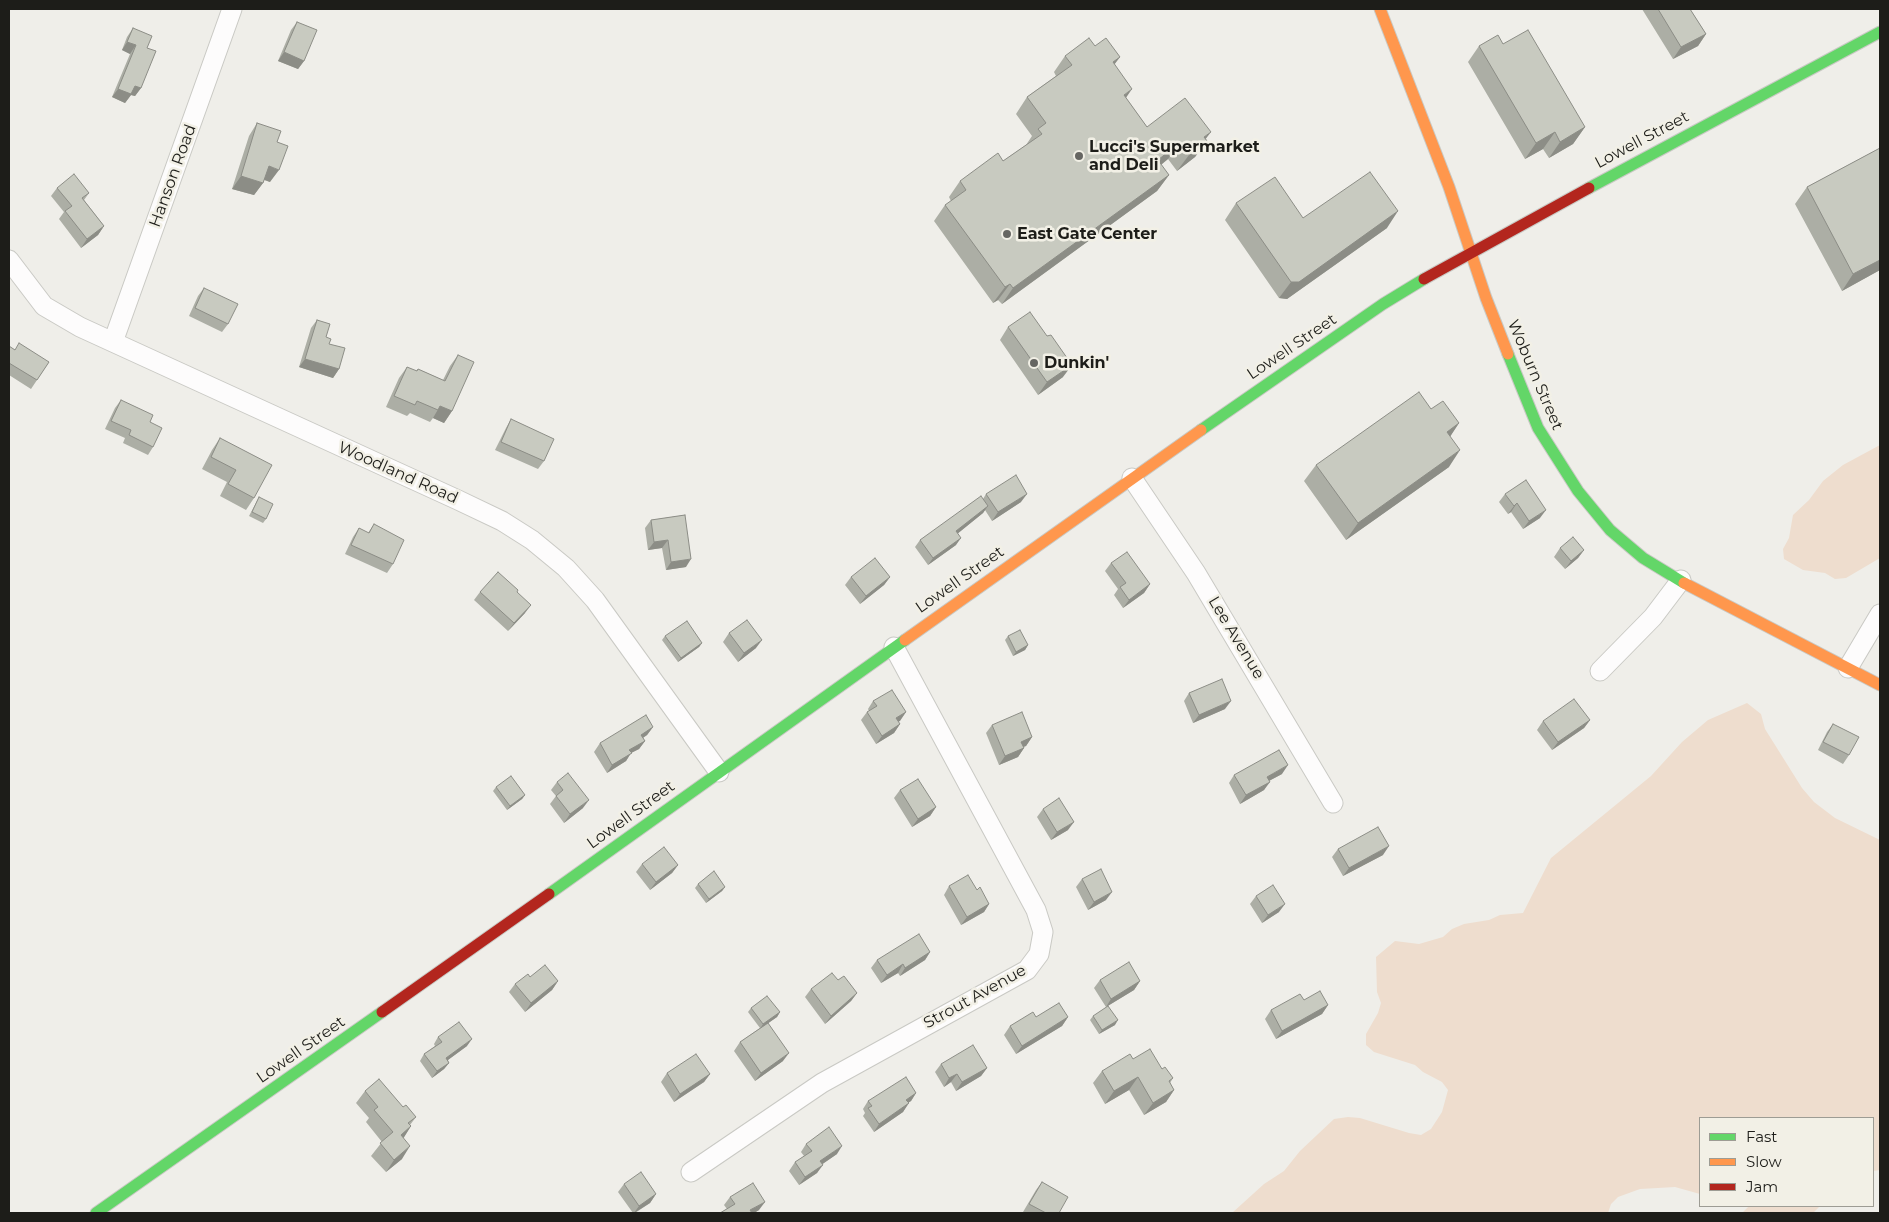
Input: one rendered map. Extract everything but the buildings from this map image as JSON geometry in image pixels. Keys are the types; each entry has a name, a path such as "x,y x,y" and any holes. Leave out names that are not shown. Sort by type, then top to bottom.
{"main road":[{"name":"Woburn Street","path":"1380,9 1472,251 1486,298 1526,402 1555,457 1578,491 1610,530 1643,558 1880,685"},
{"name":"Lowell Street","path":"96,1213 1132,478 1383,304 1472,251 1880,32"}],"street":[{"name":"Hanson Road","path":"113,342 232,9"},
{"name":"Woodland Road","path":"9,260 44,306 80,327 458,500 502,521 532,540 566,568 595,600 719,772"},
{"name":"Lee Avenue","path":"1132,478 1201,580 1333,803"},
{"path":"1600,671 1653,616 1681,580"},
{"path":"1848,668 1880,614"},
{"name":"Strout Avenue","path":"691,1172 822,1083 1026,970 1040,952 1043,932 1036,910 894,647"}],"shaded area":[{"path":"1880,445 1880,558 1846,578 1835,579 1825,573 1803,570 1784,559 1783,549 1789,538 1793,515 1809,500 1823,481 1843,465"},
{"path":"1747,703 1761,714 1765,729 1802,788 1814,802 1835,818 1880,840 1880,1170 1874,1171 1874,1117 1699,1117 1699,1194 1675,1187 1640,1189 1618,1197 1611,1204 1608,1213 1232,1213 1264,1184 1284,1171 1300,1151 1334,1119 1360,1118 1421,1135 1431,1129 1442,1112 1448,1090 1442,1082 1423,1072 1415,1065 1374,1052 1366,1045 1366,1034 1378,1013 1381,1003 1377,992 1376,957 1395,941 1419,944 1443,937 1452,929 1464,924 1489,920 1500,915 1523,913 1551,858 1651,776 1682,742 1708,720"},
{"path":"1748,1207 1819,1207 1813,1213 1742,1213"}],"traffic: fast":[{"path":"1589,188 1880,32"},
{"path":"1201,430 1383,304 1424,279"},
{"path":"1508,354 1538,428 1578,491 1610,530 1643,558 1684,583"},
{"path":"549,894 905,640"},
{"path":"96,1213 382,1012"}],"traffic: slow":[{"path":"1380,9 1449,187 1486,298 1508,354"},
{"path":"905,640 1201,430"},
{"path":"1684,583 1880,685"}],"traffic: jam":[{"path":"1424,279 1589,188"},
{"path":"382,1012 549,894"}],"place":[{"name":"Lucci's Supermarket and Deli","path":"1079,156"},
{"name":"East Gate Center","path":"1007,234"},
{"name":"Dunkin'","path":"1034,363"}]}
